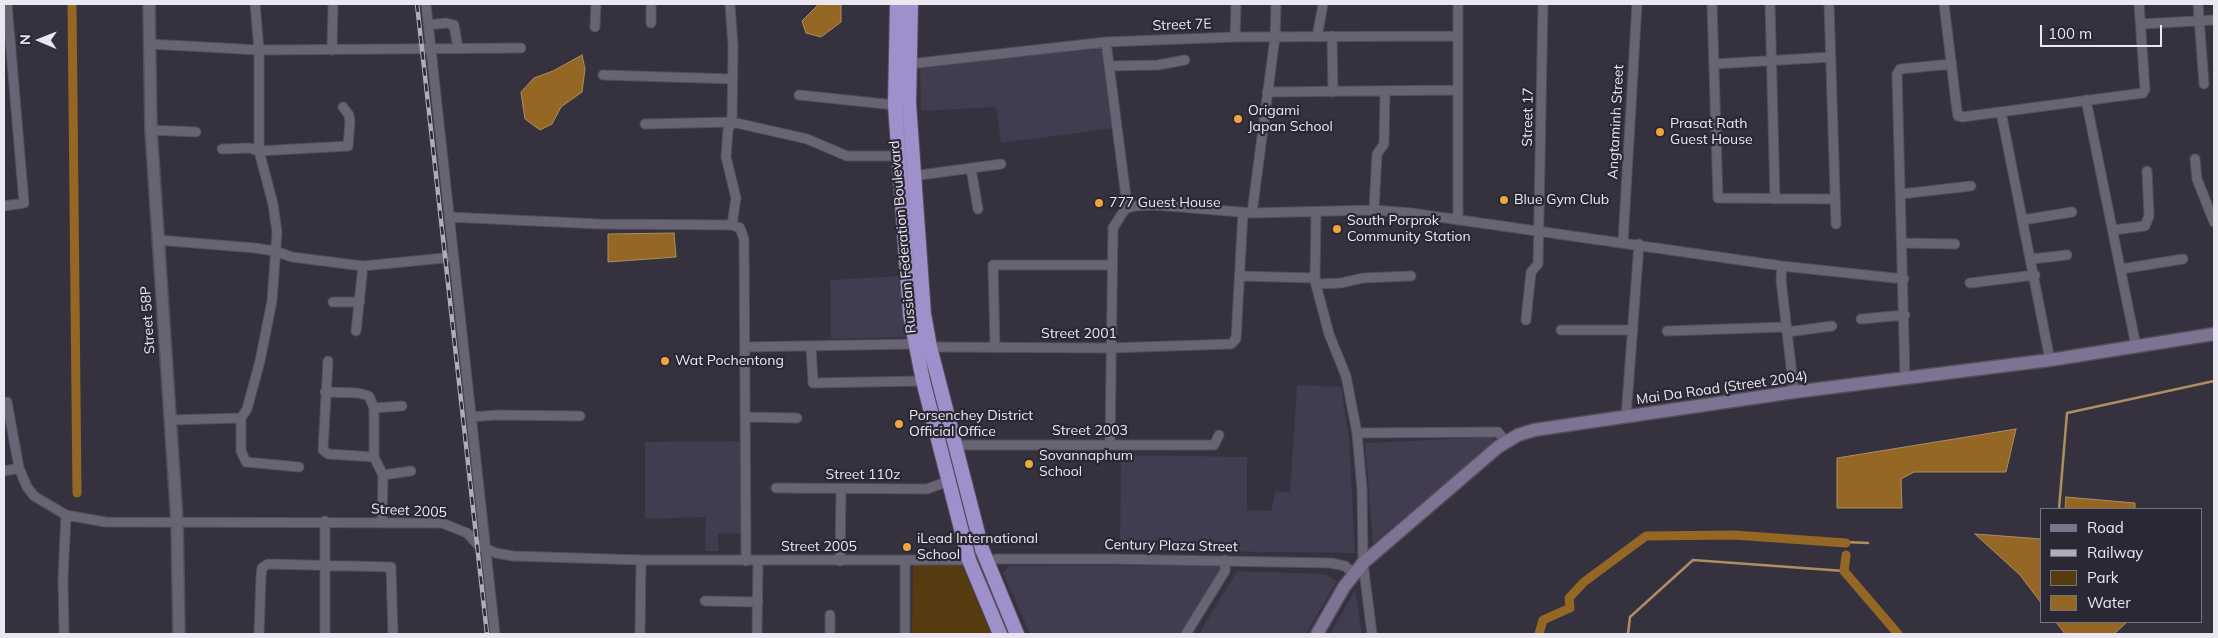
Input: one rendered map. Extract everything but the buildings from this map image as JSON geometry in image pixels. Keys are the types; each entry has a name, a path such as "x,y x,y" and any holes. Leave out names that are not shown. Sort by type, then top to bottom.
{"highway":[{"name":"Russian Federation Boulevard","path":"897,4 895,105 903,128 914,176 924,314 930,347 954,444 987,562 1017,634"},
{"name":"Russian Federation Boulevard","path":"911,4 909,64 903,128 898,156 910,315 914,344 969,560 1000,634"}],"main road":[{"name":"Mai Da Road (Street 2004)","path":"1317,634 1354,573 1363,563 1506,442 1534,430 1794,392 2050,360 2214,334"}],"street":[{"path":"4,206 24,203 7,4"},
{"name":"Street 58P","path":"149,4 151,130 177,521 179,634"},
{"path":"256,4 259,50 259,151 273,204 277,232 272,301 260,361 247,409 241,418 241,452 246,462 299,467"},
{"path":"332,50 333,4"},
{"path":"426,4 496,634"},
{"path":"595,27 596,4"},
{"path":"651,4 651,23"},
{"path":"730,4 733,79 732,122 728,130 726,157 736,198 732,226"},
{"path":"1235,37 1236,4"},
{"path":"1276,4 1275,37 1240,276 1341,283 1363,278 1411,276"},
{"path":"1317,36 1323,4"},
{"path":"1458,4 1458,220"},
{"name":"Street 17","path":"1526,320 1531,272 1538,264 1543,4"},
{"name":"Angtaminh Street","path":"1623,242 1637,4"},
{"path":"1712,4 1718,198 1835,199"},
{"path":"1770,4 1775,199"},
{"path":"1829,4 1836,224"},
{"path":"1944,4 1958,116 2143,93 2145,89 2139,4"},
{"path":"2198,4 2204,84"},
{"path":"2140,24 2214,20"},
{"path":"428,25 454,24 458,48"},
{"path":"1332,36 1333,92"},
{"name":"Street 7E","path":"909,64 1106,42 1235,37 1458,36"},
{"path":"1106,42 1125,209 1114,228 1110,348 1110,445"},
{"path":"150,44 259,50 521,48"},
{"path":"1714,64 1831,57"},
{"path":"1109,66 1158,65 1185,60"},
{"path":"1905,379 1905,315 1897,74 1900,69 1952,64"},
{"path":"603,75 733,79"},
{"path":"1266,92 1458,90"},
{"path":"1374,210 1377,154 1384,144 1385,92"},
{"path":"799,95 895,105"},
{"path":"2086,100 2136,346"},
{"path":"222,149 250,148 259,151 348,146 350,122 349,115 343,107"},
{"path":"2001,112 2035,275 2050,360"},
{"path":"645,124 732,122 807,139 847,156 898,156"},
{"path":"151,130 196,132"},
{"path":"2195,159 2197,179 2214,222"},
{"path":"914,176 1001,164"},
{"path":"971,168 978,209"},
{"path":"2113,230 2145,226 2148,216 2147,171"},
{"path":"1901,194 1971,186"},
{"path":"1125,209 1135,206 1175,206 1248,212 1316,213 1374,210 1411,213 1782,266 1904,279"},
{"path":"2024,220 2072,212"},
{"path":"1316,213 1316,281 1329,334 1346,376 1357,432 1362,489 1363,563 1372,634"},
{"path":"450,217 599,224 732,226 740,228 744,239 746,561"},
{"path":"158,240 275,251 292,258 363,266 454,257"},
{"path":"1903,243 1955,244"},
{"path":"1626,417 1638,244"},
{"path":"2032,260 2068,255"},
{"path":"2121,269 2184,258"},
{"path":"995,347 993,265 1112,266"},
{"path":"356,331 363,266"},
{"path":"1782,266 1781,280 1794,392"},
{"path":"1970,283 2035,275"},
{"name":"Street 2001","path":"930,347 1110,348 1228,345 1236,339 1240,276"},
{"path":"333,302 360,302"},
{"path":"1861,319 1905,315"},
{"path":"1667,332 1832,326"},
{"path":"1561,330 1632,330"},
{"path":"745,347 914,344"},
{"path":"811,346 813,383 923,381"},
{"path":"328,361 325,392 325,453 374,457"},
{"path":"325,392 358,393 369,396 374,408 374,457 383,476 382,522"},
{"name":"Street 2005","path":"7,402 19,468 27,487 34,496 66,515 105,522 442,523 467,533 478,545 512,556 746,561 969,560"},
{"path":"374,408 402,406"},
{"path":"472,417 497,415 580,416"},
{"path":"746,417 797,418"},
{"path":"170,420 241,418"},
{"path":"1357,432 1498,432 1506,442"},
{"name":"Street 2003","path":"954,444 1214,446 1220,435"},
{"path":"4,470 19,468"},
{"path":"383,476 411,471"},
{"name":"Street 110z","path":"776,488 927,489 948,481"},
{"path":"840,489 840,561"},
{"path":"64,634 63,578 66,515"},
{"path":"325,522 325,634"},
{"name":"Century Plaza Street","path":"987,562 996,559 1331,562 1345,566 1354,573"},
{"path":"640,634 641,560"},
{"path":"1186,634 1225,571 1225,560"},
{"path":"757,634 758,561"},
{"path":"905,561 905,634"},
{"path":"259,634 262,568 268,564 391,567 393,634"},
{"path":"705,601 758,602"},
{"path":"830,615 830,634"}],"shaded area":[{"path":"1097,47 1105,53 1115,128 1001,143 996,107 921,111 920,65"},
{"path":"901,276 907,337 831,339 830,280"},
{"path":"1297,385 1341,387 1349,437 1355,553 1120,550 1121,455 1247,457 1247,510 1271,511 1276,491 1290,493"},
{"path":"1494,437 1494,444 1373,543 1365,443"},
{"path":"744,441 744,533 718,534 718,551 705,551 706,517 645,519 645,442"},
{"path":"1221,565 1222,569 1182,634 1030,634 1003,573 1009,566"},
{"path":"1237,571 1325,574 1337,581 1306,634 1199,634"},
{"path":"1355,590 1362,634 1330,634"}],"green space":[{"path":"913,565 962,565 991,634 912,634"}],"water":[{"path":"818,4 841,4 841,22 821,37 806,33 802,21"},
{"path":"582,55 585,69 582,92 561,107 552,124 540,130 525,119 521,92 534,78 553,71"},
{"path":"674,233 676,257 608,262 608,234"},
{"path":"2016,429 2006,472 1914,472 1901,479 1902,508 1837,508 1837,458"},
{"path":"2066,497 2135,503 2135,508 2065,508"},
{"path":"1975,534 2040,539 2040,601 2020,575"},
{"path":"2057,623 2126,623 2114,634 2065,634"}],"waterway":[{"path":"72,4 77,493"},
{"path":"2059,508 2067,413 2214,381"},
{"path":"1539,634 1543,620 1570,608 1569,598 1584,582 1646,536 1734,535 1846,543"},
{"path":"1846,542 1868,543"},
{"path":"1846,555 1844,571 1898,634"},
{"path":"1628,634 1630,617 1693,560 1844,571"}],"railway":[{"path":"417,4 487,634"}],"place":[{"name":"Origami Japan School","path":"1238,119"},
{"name":"Prasat Rath Guest House","path":"1660,132"},
{"name":"Blue Gym Club","path":"1504,200"},
{"name":"777 Guest House","path":"1099,203"},
{"name":"South Porprok Community Station","path":"1337,229"},
{"name":"Wat Pochentong","path":"665,361"},
{"name":"Porsenchey District Official Office","path":"899,424"},
{"name":"Sovannaphum School","path":"1029,464"},
{"name":"iLead International School","path":"907,547"}]}
